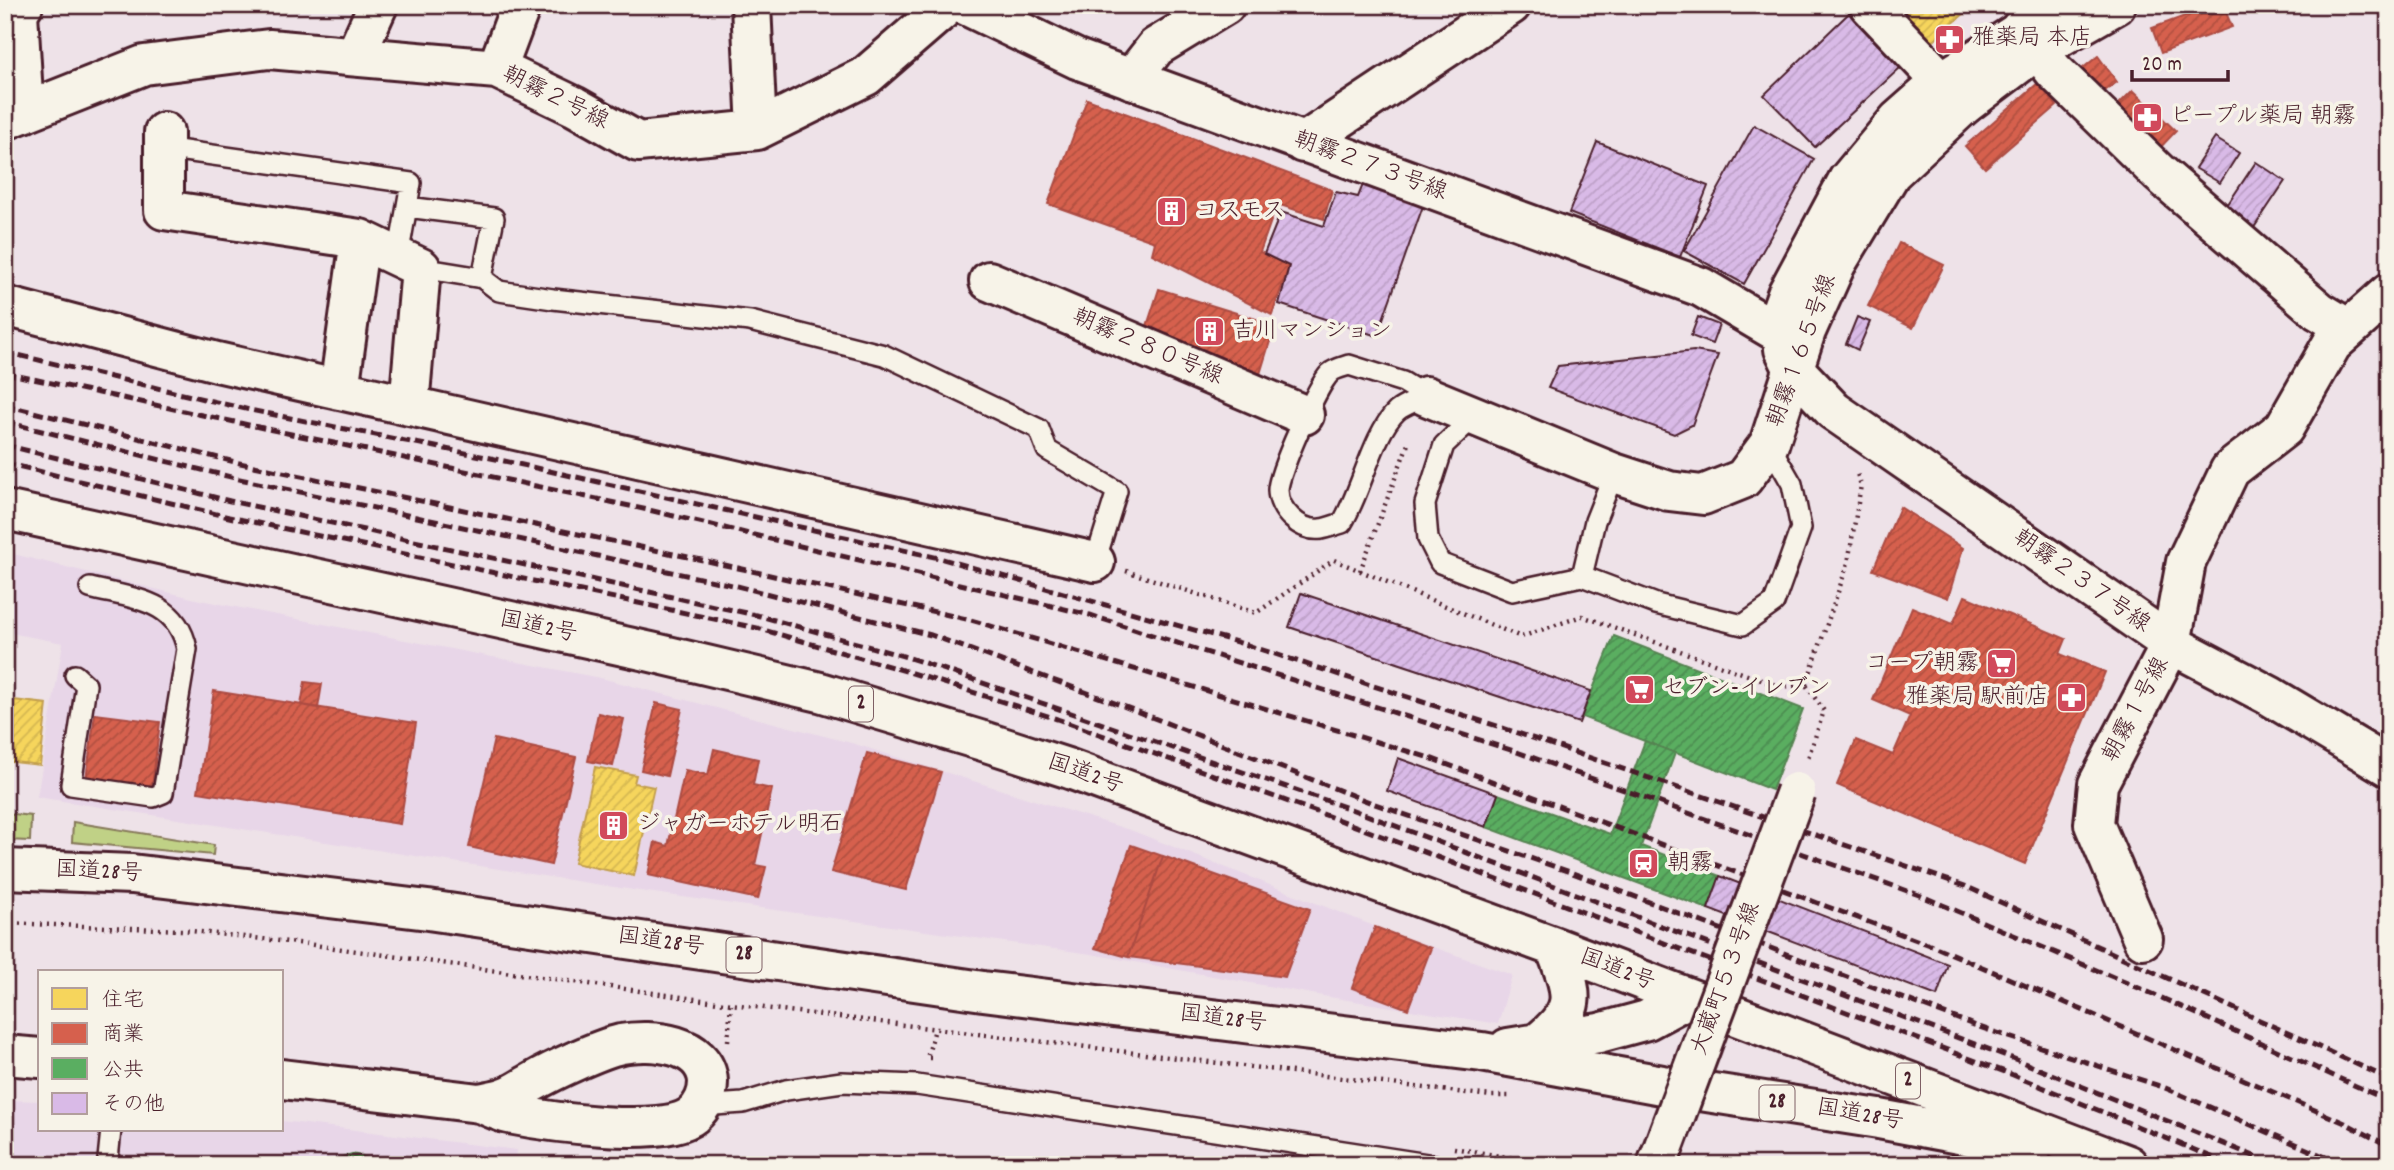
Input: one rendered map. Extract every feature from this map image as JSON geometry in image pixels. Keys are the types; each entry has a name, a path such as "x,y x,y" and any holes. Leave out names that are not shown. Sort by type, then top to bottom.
{"main road":[{"path":"14,116 18,13 23,5"},
{"path":"355,56 378,5"},
{"path":"497,69 521,5"},
{"path":"751,5 757,130"},
{"name":"朝霧２号線","path":"14,116 144,65 269,49 497,69 574,106 638,142 757,130 866,76 948,5"},
{"name":"朝霧２７３号線","path":"965,5 1077,59 1701,287 1774,330"},
{"path":"1130,79 1156,47 1225,5"},
{"path":"1303,142 1511,5"},
{"path":"1869,5 1952,94"},
{"name":"朝霧１６５号線","path":"1774,330 1787,294 1848,180 1898,120 1952,94 2029,39 2060,5"},
{"name":"朝霧１６５号線","path":"2029,39 2116,5"},
{"path":"2029,39 2054,71 2159,173 2319,312 2349,329"},
{"name":"朝霧１６５号線","path":"1426,396 1614,473 1669,491 1703,495 1743,479 1769,444 1806,331 1836,264 1891,173 1952,94"},
{"path":"163,140 164,210 360,239 409,263 409,406"},
{"path":"339,390 360,239"},
{"name":"朝霧２８０号線","path":"989,281 1304,415"},
{"name":"朝霧１号線","path":"2143,939 2094,824 2098,784 2171,644 2186,562 2230,470 2284,428 2332,344 2389,293"},
{"path":"5,306 218,362 1096,562"},
{"name":"朝霧２３７号線","path":"1774,330 1793,368 1834,411 2171,644 2270,696 2389,767"},
{"name":"国道2号","path":"5,510 651,652 820,692 1067,768 1555,947 2128,1165"},
{"name":"大蔵町５３号線","path":"1657,1165 1800,780"},
{"name":"国道28号","path":"5,869 132,874 414,908 984,991 1482,1052 2002,1142 2073,1144"},
{"path":"1539,1042 1559,1026 1569,1005 1567,978 1555,947"},
{"name":"国道28号","path":"1482,1052 1599,1033 1647,1020 1688,998"},
{"path":"284,1080 479,1103 507,1114 589,1125 643,1128 691,1117 708,1092 705,1065 692,1052 639,1042 620,1044 535,1081 507,1097 479,1103"},
{"path":"5,1055 38,1058"}],"lane":[{"path":"163,140 411,183 407,206 409,263 482,278 499,291 750,321 884,355 1040,429 1046,450 1117,491 1096,562"},
{"path":"407,206 494,218 482,278"},
{"path":"1349,365 1403,382 1426,396 1398,410 1384,426 1351,508 1342,523 1319,530 1304,526 1290,517 1280,503 1278,488 1304,415 1331,372 1349,365"},
{"path":"1475,416 1444,445 1425,504 1427,539 1440,563 1512,591 1582,576 1656,604 1743,625 1774,603 1801,528 1792,484 1769,444"},
{"path":"1582,576 1595,521 1614,473"},
{"path":"75,675 86,685 71,785 153,797 163,793 187,649 184,634 175,619 157,605 90,588"},
{"path":"701,1106 743,1103 786,1090 842,1082 917,1085 1434,1165"},
{"path":"108,1159 111,1132"}],"path":[{"path":"1360,571 1426,396"},
{"path":"1806,685 1848,563 1861,485 1852,461"},
{"path":"1096,562 1256,613 1334,561 1521,637 1582,616 1781,687 1806,685"},
{"path":"1800,780 1824,711 1806,685"},
{"path":"5,923 182,930 307,944 731,1004 1491,1096 1515,1096"}],"shaded area":[{"path":"5,552 200,600 605,679 855,744 1133,831 1374,926 1512,975 1498,1024 1091,954 640,891 37,797 63,643 5,632"},
{"path":"5,1100 38,1101 38,1132 284,1132 284,1121 517,1150 515,1165 5,1165"}],"green space":[{"path":"5,813 31,816 30,841 5,840"},
{"path":"73,822 214,845 213,855 72,842"}],"building: 住宅":[{"path":"1893,5 1974,5 1928,45"},
{"path":"5,699 47,704 40,765 5,761"},
{"name":"ジャガーホテル明石","path":"595,767 636,775 634,783 654,787 634,876 574,863"}],"building: 商業":[{"path":"2215,5 2223,5 2232,27 2161,53 2152,28"},
{"path":"2098,56 2117,82 2095,98 2077,73"},
{"path":"2038,83 2057,106 1985,168 1965,146"},
{"path":"2133,90 2176,131 2155,153 2112,111"},
{"name":"コスモス","path":"1087,99 1332,190 1324,219 1277,204 1260,252 1289,266 1272,315 1152,254 1155,242 1048,204"},
{"path":"1899,243 1944,265 1913,328 1868,306"},
{"name":"吉川マンション","path":"1159,289 1275,325 1260,374 1143,338"},
{"path":"1900,507 1963,548 1948,598 1873,570"},
{"path":"1965,596 2066,639 2060,654 2105,672 2025,864 1837,785 1856,740 1893,755 1910,716 1873,700 1912,607 1953,624"},
{"path":"305,682 322,684 318,708 301,705"},
{"path":"214,691 416,723 400,824 198,792"},
{"path":"656,703 682,709 667,776 641,770"},
{"path":"598,713 624,719 613,766 588,761"},
{"path":"95,714 160,722 152,787 86,779"},
{"path":"494,739 576,757 551,865 469,847"},
{"path":"714,749 758,759 753,785 772,789 755,865 766,867 758,899 648,875 655,842 668,846 685,770 708,775"},
{"path":"867,753 941,772 906,890 831,872"},
{"path":"1131,845 1163,856 1128,957 1095,948"},
{"path":"1163,856 1310,909 1285,977 1128,957"},
{"path":"1375,927 1431,948 1408,1009 1352,988"}],"building: 公共":[{"path":"1614,636 1803,709 1772,790 1582,717"},
{"path":"1645,741 1675,753 1641,846 1720,876 1708,909 1486,827 1498,794 1610,834"},
{"path":"352,1154 392,1164 392,1165 316,1165"}],"building: その他":[{"path":"1849,13 1901,67 1815,147 1764,95"},
{"path":"1754,125 1814,159 1744,284 1684,251"},
{"path":"2215,138 2239,153 2220,183 2195,168"},
{"path":"1597,142 1708,186 1680,257 1569,213"},
{"path":"2256,162 2285,181 2253,229 2224,210"},
{"path":"1364,182 1424,203 1377,336 1279,304 1289,266 1264,254 1281,212 1324,226 1336,192 1358,197"},
{"path":"1698,317 1719,325 1712,344 1691,336"},
{"path":"1857,317 1870,322 1858,350 1846,344"},
{"path":"1694,351 1718,355 1692,425 1674,434 1548,388 1558,366"},
{"path":"1301,593 1591,691 1579,723 1289,627"},
{"path":"1398,758 1498,794 1486,827 1387,791"},
{"path":"1720,876 1948,964 1937,996 1708,909"}],"railway":[{"path":"5,352 250,410 491,458 939,558 1244,644 1500,727 1965,886 2389,1079"},
{"path":"5,373 653,511 1090,615 1517,752 1919,895 2153,994 2389,1101"},
{"path":"5,405 235,462 707,561 971,620 1430,758 1938,948 2345,1123 2389,1146"},
{"path":"5,422 235,478 737,586 931,635 1372,803 1570,872 1979,1027 2163,1087 2344,1165"},
{"path":"5,445 230,501 760,616 910,658 1348,808 2017,1060 2276,1165"},
{"path":"5,463 229,517 757,628 909,672 1057,719 1342,821 2013,1075 2231,1165"}],"place":[{"name":"雅薬局 本店","path":"1949,39"},
{"name":"ピープル薬局 朝霧","path":"2147,117"},
{"name":"コスモス","path":"1172,212"},
{"name":"吉川マンション","path":"1209,332"},
{"name":"コープ朝霧","path":"2002,664"},
{"name":"セブン-イレブン","path":"1639,689"},
{"name":"雅薬局 駅前店","path":"2072,698"},
{"name":"ジャガーホテル明石","path":"614,825"},
{"name":"朝霧","path":"1644,864"}]}
